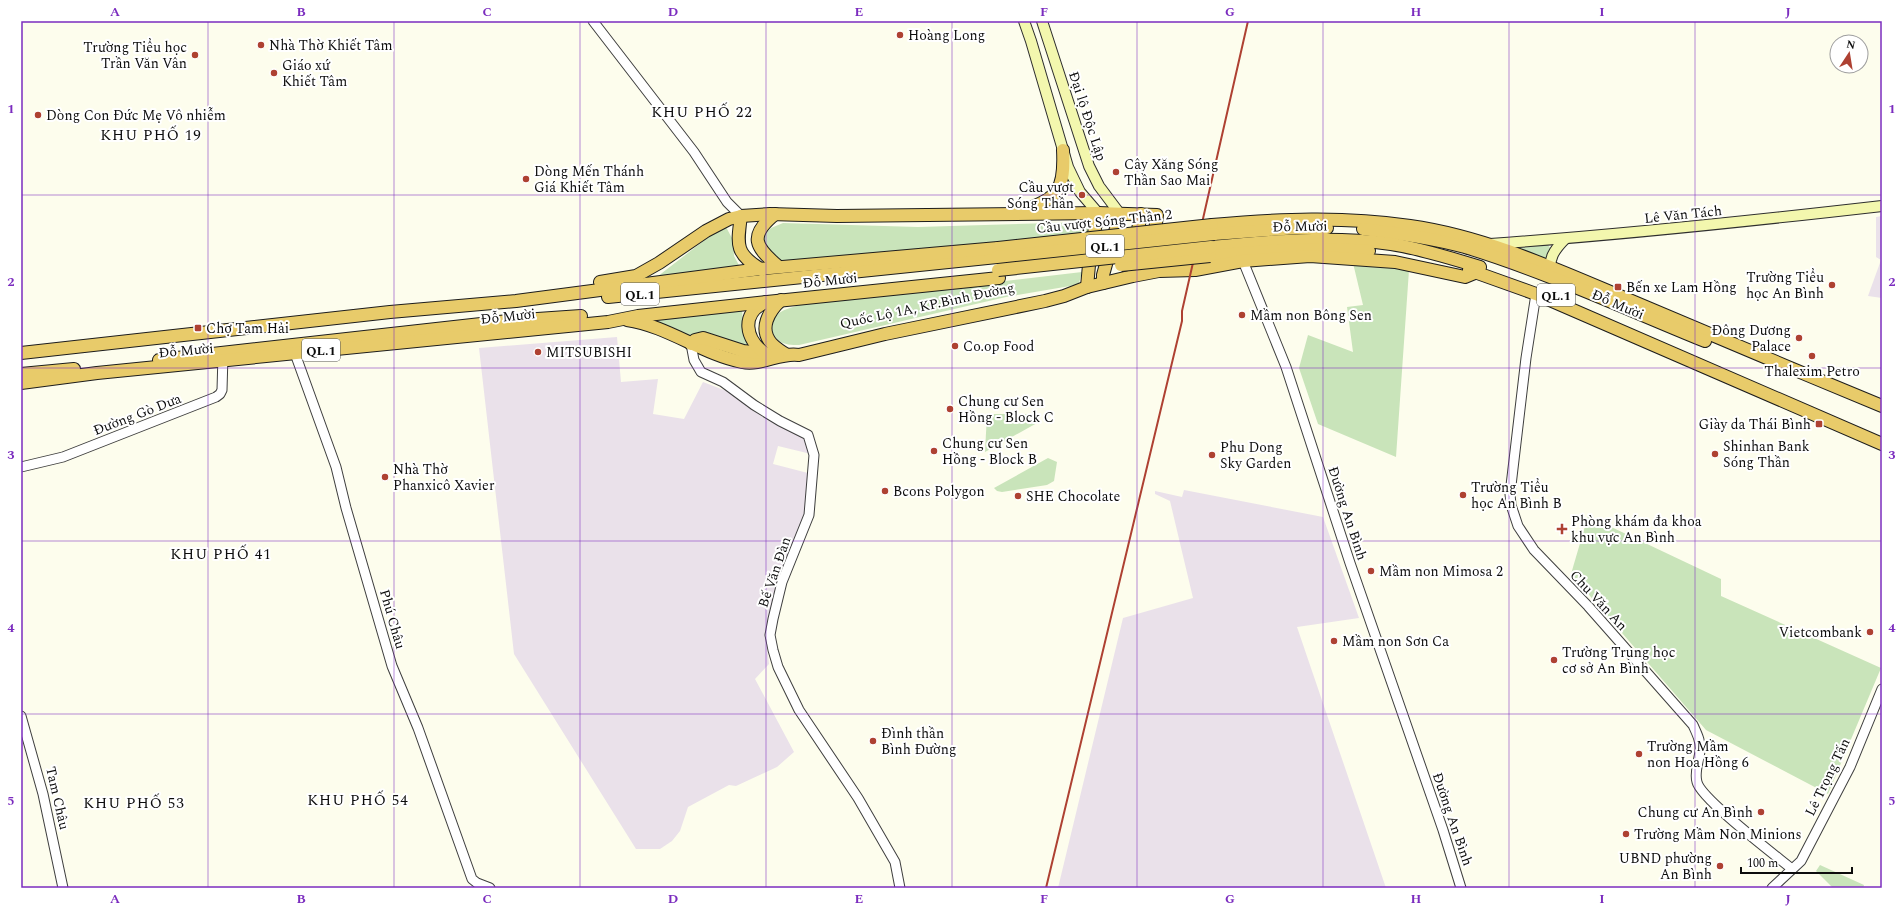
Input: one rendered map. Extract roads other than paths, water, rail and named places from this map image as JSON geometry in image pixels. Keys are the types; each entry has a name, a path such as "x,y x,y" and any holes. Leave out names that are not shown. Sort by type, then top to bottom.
{"highway":[{"path":"1012,214 1032,208 1051,197 1057,190 1064,175 1063,150"},
{"path":"691,344 695,340 703,338 743,351 766,354 799,355 885,334 1064,296 1087,287 1090,254 1098,213"},
{"path":"503,309 527,296 636,276 659,263 706,231 728,219 741,216 775,214 837,216 1098,213 1157,215 1152,273"},
{"path":"775,214 760,228 758,237 762,252 778,273"},
{"path":"1103,283 1103,275 1120,214"},
{"path":"1129,276 1140,214"},
{"path":"741,216 738,237 740,250 749,262 760,269 778,273"},
{"name":"Đỗ Mười","path":"1213,229 1276,220 1345,219 1411,226 1452,234 1486,244 1882,414"},
{"name":"Đỗ Mười","path":"1213,229 1354,227 1427,238 1464,247 1550,272 1882,406"},
{"name":"Cầu vượt Sóng Thần 2","path":"998,252 1213,229"},
{"name":"Đỗ Mười","path":"21,374 102,369 223,357 508,321 600,315 785,297 1210,251 1279,240 1318,240 1392,244 1472,264 1510,276 1537,291 1882,444"},
{"name":"Đỗ Mười","path":"1210,251 1290,248 1340,249 1414,257 1477,272"},
{"name":"Đỗ Mười","path":"21,360 278,333 392,318 503,309 778,273 998,252"},
{"name":"QL.1","path":"1087,287 1129,276 1169,270 1176,272 1195,270 1243,260 1310,256 1395,262 1465,277 1477,272 1537,291"},
{"name":"Đỗ Mười","path":"21,353 390,312 516,301 760,269"},
{"name":"Đỗ Mười","path":"1537,291 1621,321 1882,435"},
{"path":"785,297 768,313 766,328 768,338 772,344 790,355"},
{"name":"Đỗ Mười","path":"293,349 621,319 767,302 785,297"},
{"path":"766,354 754,344 749,337 748,329 750,317 755,309 767,302"},
{"path":"600,315 632,321 663,332 715,354 743,362 767,361 790,355"},
{"name":"Đỗ Mười","path":"21,383 102,369"}],"main road":[{"path":"1024,21 1068,168 1075,184 1085,200 1098,213"},
{"name":"Đại lộ Độc Lập","path":"1042,21 1085,156 1099,186 1120,214"},
{"name":"Lê Văn Tách","path":"1464,247 1486,244 1565,239 1882,206"},
{"path":"1550,272 1551,256 1565,239"}],"street":[{"path":"593,21 694,152 727,202 741,216"},
{"name":"Đường An Bình","path":"1243,260 1286,367 1350,563 1462,888"},
{"name":"Chu Văn An","path":"1537,291 1526,358 1510,494 1511,505 1518,526 1534,550 1588,606 1693,725 1699,738 1700,750 1696,774 1697,783 1704,794 1761,845 1792,868"},
{"name":"Bế Văn Đàn","path":"691,344 694,360 701,372 723,382 754,405 780,421 808,435 814,455 809,514 782,582 772,619 770,636 778,667 799,710 858,798 895,862 900,888"},
{"name":"Phú Châu","path":"293,349 336,467 348,514 399,684 418,728 472,879 477,883 490,888"},
{"name":"Đường Gò Dưa","path":"21,467 62,457 216,397 222,390 223,357"},
{"name":"Lê Trọng Tấn","path":"1772,888 1801,861 1850,766 1882,689"},
{"name":"Tam Châu","path":"21,716 43,794 63,888"}],"railway":[{"path":"1046,888 1182,321 1182,311 1248,21"}],"place":[{"name":"Hoàng Long","path":"900,35"},
{"name":"Nhà Thờ Khiết Tâm","path":"261,45"},
{"name":"Trường Tiểu học Trần Văn Vân","path":"195,55"},
{"name":"Giáo xứ Khiết Tâm","path":"274,73"},
{"name":"Dòng Con Đức Mẹ Vô nhiễm","path":"38,115"},
{"name":"Cây Xăng Sóng Thần Sao Mai","path":"1116,172"},
{"name":"Dòng Mến Thánh Giá Khiết Tâm","path":"526,179"},
{"name":"Cầu vượt Sóng Thần","path":"1082,195"},
{"name":"Trường Tiểu học An Bình","path":"1832,285"},
{"name":"Bến xe Lam Hồng","path":"1618,287"},
{"name":"Mầm non Bông Sen","path":"1242,315"},
{"name":"Chợ Tam Hải","path":"198,328"},
{"name":"Đông Dương Palace","path":"1799,338"},
{"name":"Co.op Food","path":"955,346"},
{"name":"MITSUBISHI","path":"538,352"},
{"name":"Thalexim Petro","path":"1812,356"},
{"name":"Chung cư Sen Hồng - Block C","path":"950,409"},
{"name":"Giày da Thái Bình","path":"1819,424"},
{"name":"Chung cư Sen Hồng - Block B","path":"934,451"},
{"name":"Shinhan Bank Sóng Thần","path":"1715,454"},
{"name":"Phu Dong Sky Garden","path":"1212,455"},
{"name":"Nhà Thờ Phanxicô Xavier","path":"385,477"},
{"name":"Bcons Polygon","path":"885,491"},
{"name":"Trường Tiểu học An Bình B","path":"1463,495"},
{"name":"SHE Chocolate","path":"1018,496"},
{"name":"Phòng khám đa khoa khu vực An Bình","path":"1562,529"},
{"name":"Mầm non Mimosa 2","path":"1371,571"},
{"name":"Vietcombank","path":"1870,632"},
{"name":"Mầm non Sơn Ca","path":"1334,641"},
{"name":"Trường Trung học cơ sở An Bình","path":"1554,660"},
{"name":"Đình thần Bình Đường","path":"873,741"},
{"name":"Trường Mầm non Hoa Hồng 6","path":"1639,754"},
{"name":"Chung cư An Bình","path":"1761,812"},
{"name":"Trường Mầm Non Minions","path":"1626,834"},
{"name":"UBND phường An Bình","path":"1720,866"}],"district":[{"name":"KHU PHỐ 22","path":"702,112"},
{"name":"KHU PHỐ 19","path":"151,135"},
{"name":"KHU PHỐ 41","path":"221,554"},
{"name":"KHU PHỐ 54","path":"358,800"},
{"name":"KHU PHỐ 53","path":"134,803"}]}
